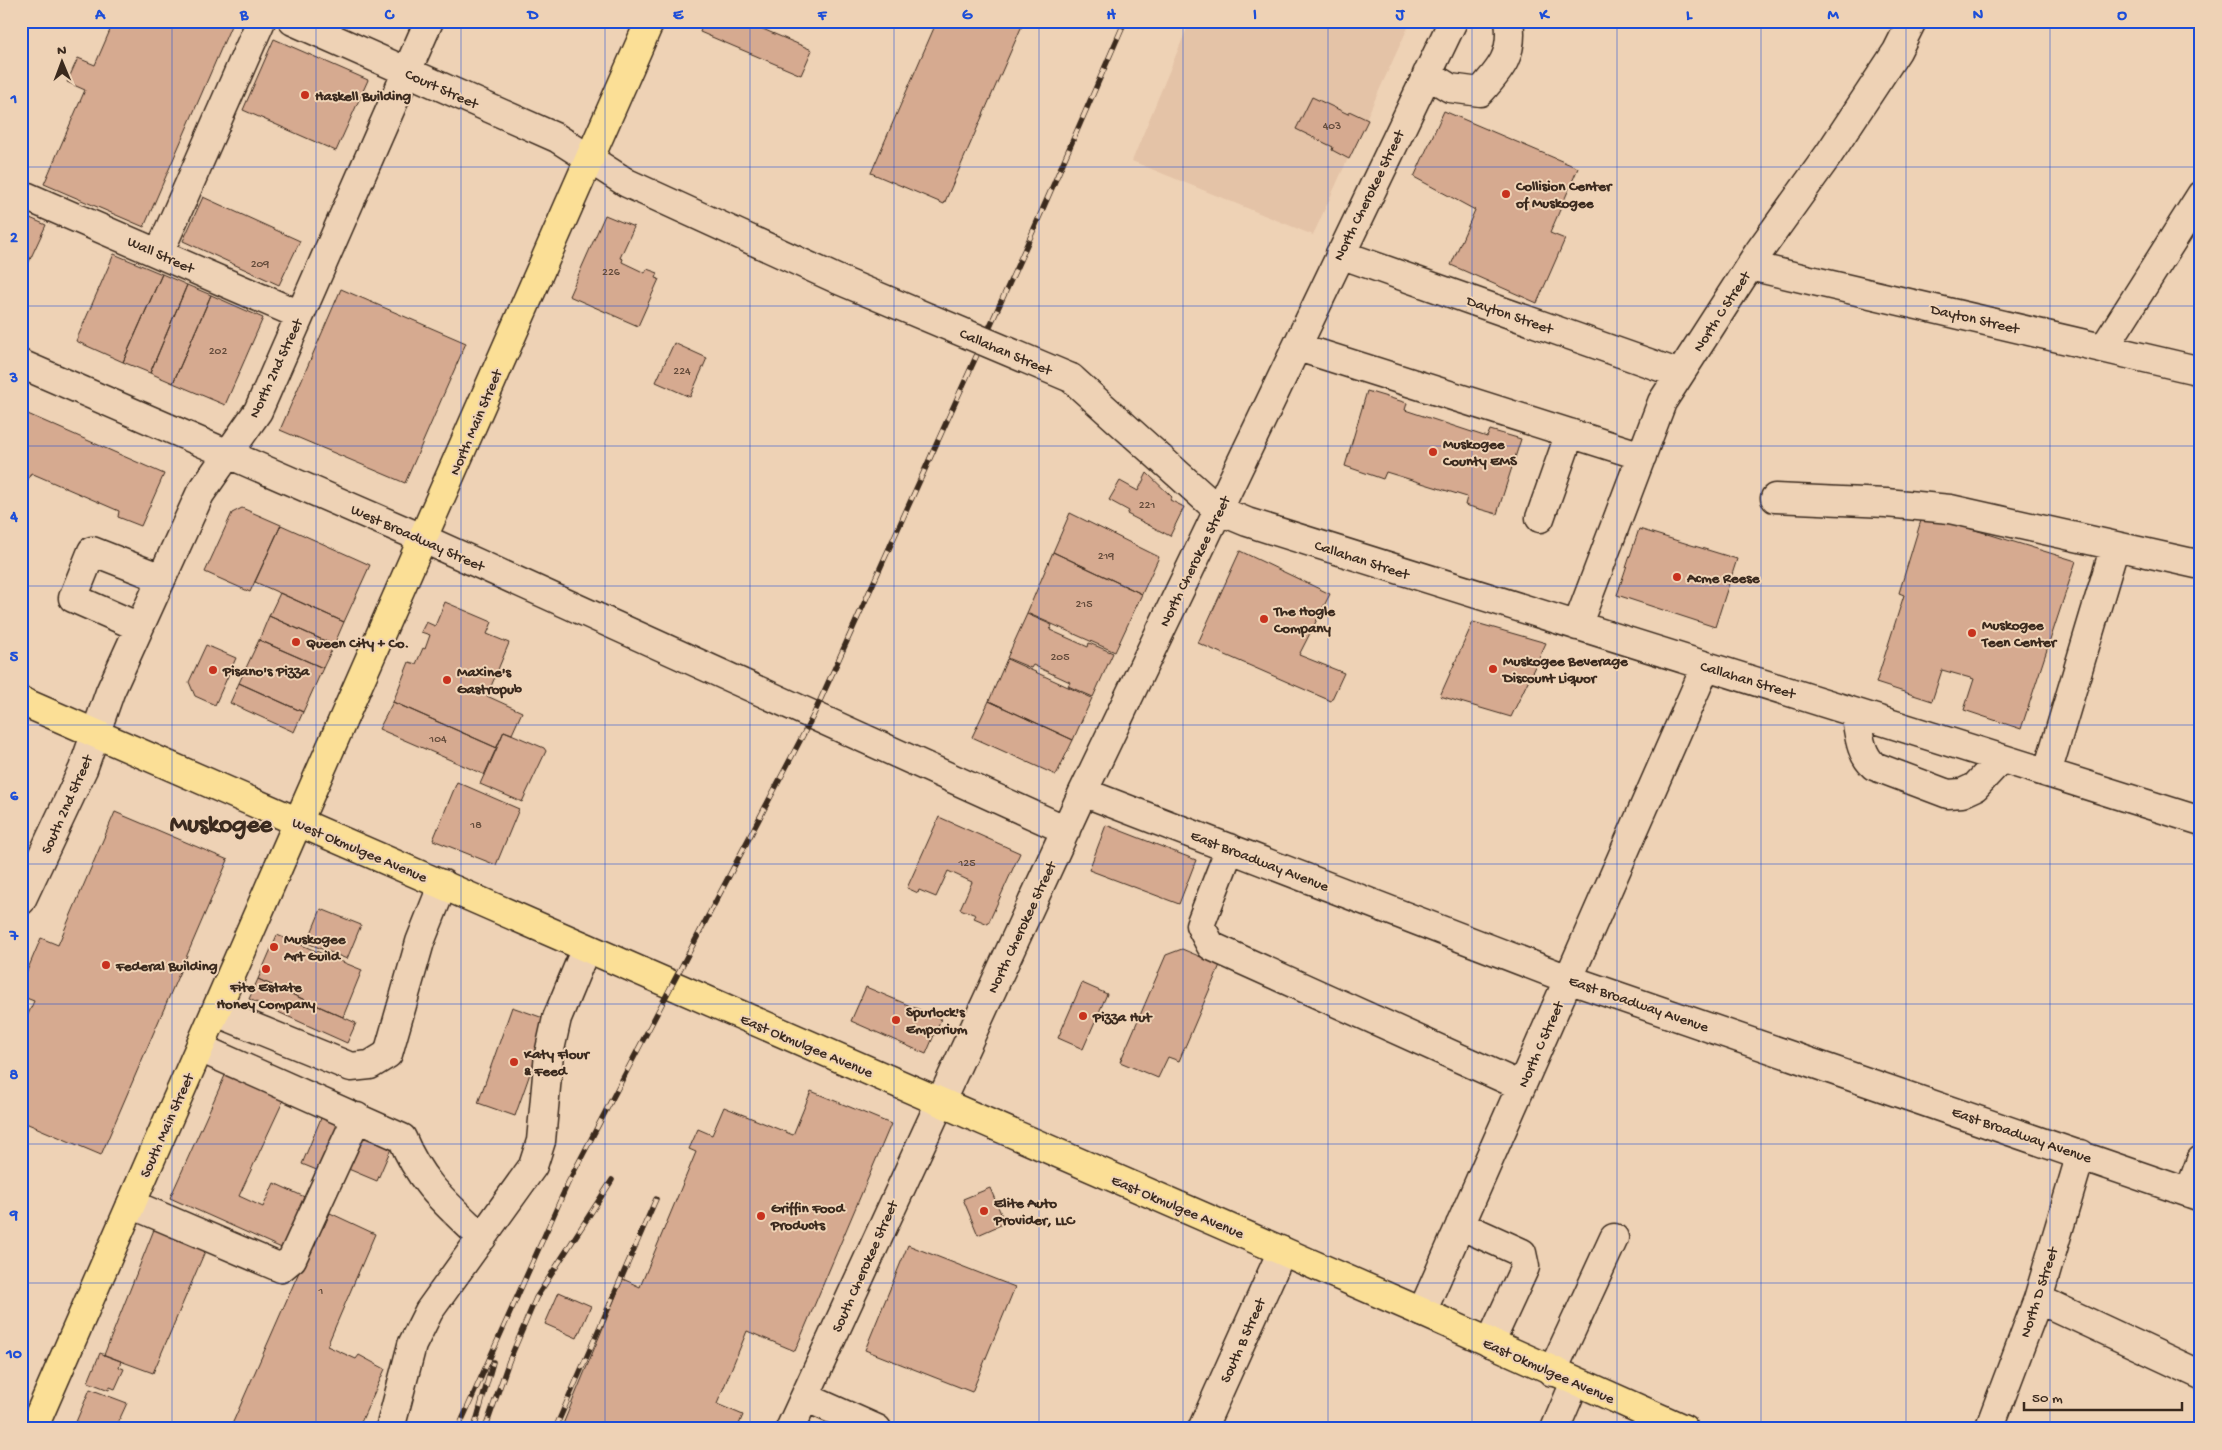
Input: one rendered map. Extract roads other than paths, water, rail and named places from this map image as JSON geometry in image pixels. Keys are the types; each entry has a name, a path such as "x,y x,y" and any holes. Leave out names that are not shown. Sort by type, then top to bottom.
{"main road":[{"name":"North Main Street","path":"298,822 650,21"},
{"name":"West Okmulgee Avenue","path":"21,701 443,884 672,986"},
{"name":"South Main Street","path":"29,1426 131,1204 298,822"},
{"name":"East Okmulgee Avenue","path":"672,986 1422,1312 1563,1377 1684,1429"}],"street":[{"path":"158,254 261,21"},
{"name":"Court Street","path":"293,21 557,138 590,159"},
{"name":"North 2nd Street","path":"96,734 110,692 200,494 258,411 429,21"},
{"name":"North Cherokee Street","path":"940,1103 1083,792 1453,21"},
{"path":"1427,74 1450,88 1480,92 1502,67 1512,36 1509,21"},
{"name":"North C Street","path":"1577,626 1662,402 1750,266 1829,154 1897,50 1912,21"},
{"name":"Callahan Street","path":"590,159 626,183 839,280 1071,378 1218,510 1250,523 2201,821"},
{"name":"Wall Street","path":"21,194 300,316"},
{"path":"2104,348 2201,195"},
{"name":"Dayton Street","path":"1340,254 1680,374"},
{"name":"Dayton Street","path":"1750,266 2201,371"},
{"path":"1298,346 1642,456"},
{"name":"West Broadway Street","path":"21,364 424,539 1066,830"},
{"path":"1540,518 1570,433"},
{"path":"1775,498 1886,503 1950,509 2201,565"},
{"path":"2047,773 2115,546"},
{"path":"139,626 73,598 92,551 161,578"},
{"name":"North C Street","path":"1422,1312 1706,666"},
{"path":"1854,713 1862,748 1867,759 1874,766 1948,794 1962,793 1975,787 2001,759"},
{"name":"South 2nd Street","path":"21,901 83,769 96,734"},
{"name":"East Broadway Avenue","path":"1083,792 1568,979 2081,1154 2195,1195"},
{"path":"1230,848 1200,925 1212,946 1521,1086"},
{"path":"216,1012 352,1067 370,1065 388,1054 420,942 443,884"},
{"path":"390,1429 412,1345 429,1311 533,1166 541,1142 549,1054 557,1018 586,948"},
{"path":"200,1048 402,1138 411,1160 430,1188 482,1238"},
{"name":"South Cherokee Street","path":"790,1429 940,1103"},
{"path":"131,1204 281,1268 292,1260 357,1117"},
{"name":"North D Street","path":"1989,1429 2038,1299 2081,1154"},
{"path":"2195,1195 2201,1160"},
{"path":"1460,1225 1522,1253 1525,1267 1490,1344"},
{"path":"1555,1429 1563,1377 1614,1238"},
{"name":"South B Street","path":"1202,1429 1282,1251"},
{"path":"2038,1299 2201,1375"},
{"path":"805,1397 877,1429"}],"railway":[{"path":"458,1429 568,1183 813,716 1034,229 1125,21"},
{"path":"485,1429 509,1361 536,1298 612,1180"},
{"path":"555,1429 656,1199"},
{"path":"474,1429 493,1362"}],"place":[{"name":"Haskell Building","path":"305,95"},
{"name":"Collision Center of Muskogee","path":"1506,194"},
{"name":"Muskogee County EMS","path":"1433,452"},
{"name":"Acme Reese","path":"1677,577"},
{"name":"The Hogle Company","path":"1264,619"},
{"name":"Muskogee Teen Center","path":"1972,633"},
{"name":"Queen City + Co.","path":"296,642"},
{"name":"Muskogee Beverage Discount Liquor","path":"1493,669"},
{"name":"Pisano's Pizza","path":"213,670"},
{"name":"Maxine's Gastropub","path":"447,680"},
{"name":"Muskogee Art Guild","path":"274,947"},
{"name":"Federal Building","path":"106,965"},
{"name":"Fite Estate Honey Company","path":"266,969"},
{"name":"Pizza Hut","path":"1083,1016"},
{"name":"Spurlock's Emporium","path":"896,1020"},
{"name":"Katy Flour & Feed","path":"514,1062"},
{"name":"Elite Auto Provider, LLC","path":"984,1211"},
{"name":"Griffin Food Products","path":"761,1216"}],"district":[{"name":"Muskogee","path":"221,822"}]}
